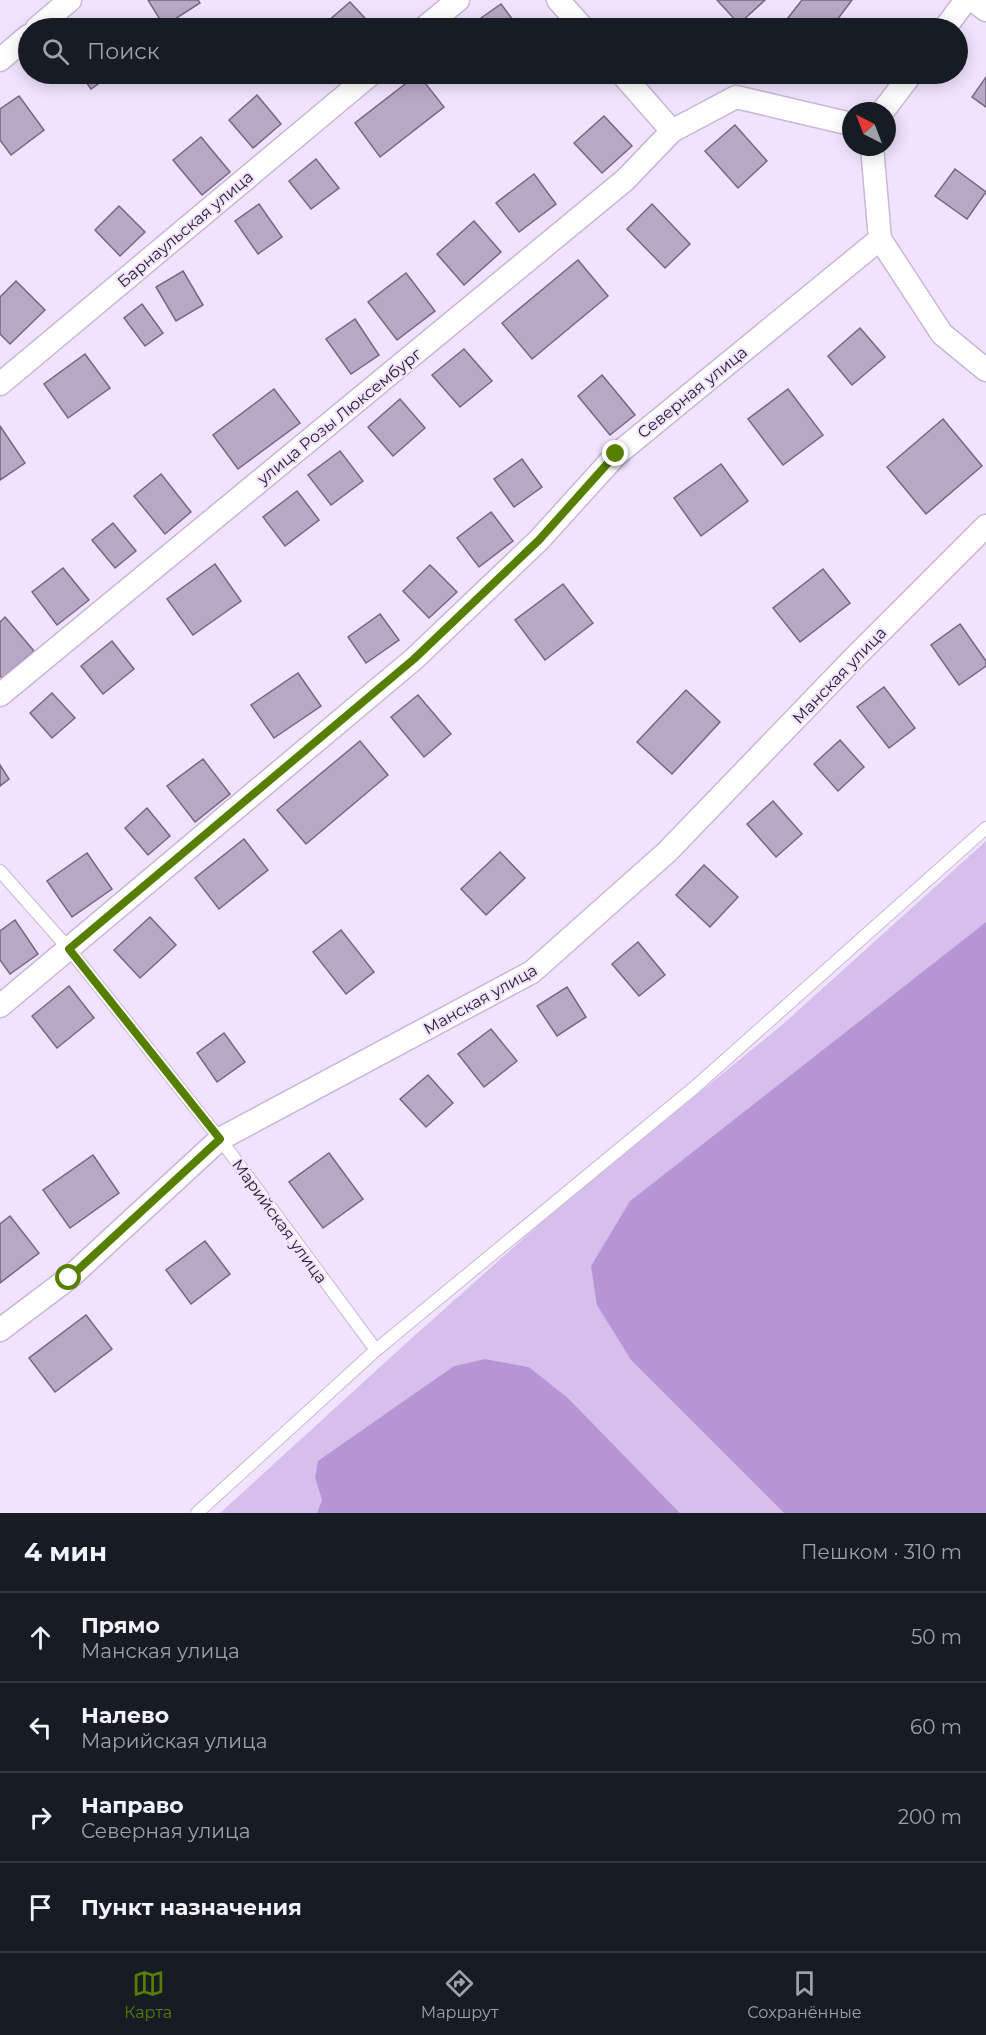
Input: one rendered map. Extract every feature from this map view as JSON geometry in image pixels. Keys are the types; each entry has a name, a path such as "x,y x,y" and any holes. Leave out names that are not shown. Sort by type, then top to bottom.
{"street":[{"path":"49,18 70,0"},
{"path":"436,18 458,0"},
{"path":"558,0 574,18"},
{"path":"952,18 966,0"},
{"path":"973,0 986,10"},
{"path":"0,60 18,45"},
{"name":"Барнаульская улица","path":"0,384 358,84"},
{"path":"631,84 672,131"},
{"path":"890,102 903,84"},
{"name":"улица Розы Люксембург","path":"0,695 625,180 672,131 736,97 842,122"},
{"path":"873,156 880,239 942,334 986,370"},
{"name":"Северная улица","path":"0,1006 414,659 539,540 616,454 880,239"},
{"name":"Манская улица","path":"0,1330 69,1278 220,1139 532,972 667,852 854,658 986,526"}],"lane":[{"path":"197,1513 375,1350 695,1087 986,828"},
{"name":"Марийская улица","path":"0,871 69,949 220,1139 375,1350"}],"shaded area":[{"path":"986,841 986,922 630,1201 631,1360 784,1513 680,1513 568,1398 529,1367 485,1359 454,1366 358,1434 315,1478 322,1500 317,1513 220,1513 551,1214 782,1025"},
{"path":"986,922 986,1513 784,1513 631,1360 597,1305 591,1266 630,1201"},
{"path":"485,1359 529,1367 568,1398 680,1513 317,1513 322,1500 315,1478 318,1461 454,1366"}],"building":[{"path":"148,0 198,0 200,3 177,18 159,18"},
{"path":"717,0 765,0 746,18 734,18"},
{"path":"802,0 852,0 838,18 788,18"},
{"path":"350,2 365,18 332,18"},
{"path":"501,4 512,18 481,18"},
{"path":"986,77 986,107 972,97"},
{"path":"87,84 98,84 91,89"},
{"path":"405,84 426,84 444,107 380,157 355,123"},
{"path":"257,95 281,124 253,148 229,120"},
{"path":"19,96 44,130 11,155 0,140 0,109"},
{"path":"604,116 632,146 602,173 574,143"},
{"path":"735,125 767,161 738,188 705,151"},
{"path":"201,137 230,172 202,195 173,160"},
{"path":"316,159 339,188 311,209 289,181"},
{"path":"955,169 986,192 967,219 935,196"},
{"path":"534,174 556,204 519,232 496,203"},
{"path":"259,204 282,237 258,254 235,221"},
{"path":"652,204 690,244 665,268 627,229"},
{"path":"119,206 145,232 120,256 95,230"},
{"path":"474,221 501,252 464,285 437,254"},
{"path":"578,260 608,296 532,359 502,323"},
{"path":"183,271 203,305 176,321 156,287"},
{"path":"406,273 435,311 397,340 368,302"},
{"path":"16,281 45,310 10,344 0,334 0,297"},
{"path":"142,304 163,333 145,346 124,318"},
{"path":"355,319 379,355 351,374 326,339"},
{"path":"860,328 885,357 852,385 828,356"},
{"path":"464,349 492,381 460,407 432,375"},
{"path":"85,354 110,388 68,418 44,384"},
{"path":"602,375 635,415 610,435 578,396"},
{"path":"274,389 300,423 238,469 213,435"},
{"path":"788,389 823,435 783,465 748,419"},
{"path":"400,399 425,428 393,456 368,427"},
{"path":"943,419 982,466 926,514 887,467"},
{"path":"0,426 25,463 0,480"},
{"path":"340,451 363,481 331,505 308,475"},
{"path":"522,459 542,487 514,507 494,479"},
{"path":"721,464 748,501 701,536 674,498"},
{"path":"161,474 191,512 165,534 134,496"},
{"path":"297,491 319,520 285,546 263,517"},
{"path":"491,512 513,541 479,567 457,538"},
{"path":"113,523 136,551 115,568 92,540"},
{"path":"215,564 241,601 193,635 167,599"},
{"path":"430,565 457,592 429,618 403,591"},
{"path":"63,568 89,600 57,625 32,592"},
{"path":"823,569 850,603 800,642 773,608"},
{"path":"563,584 593,623 545,660 515,620"},
{"path":"380,614 399,640 366,663 348,637"},
{"path":"5,617 34,651 2,678 0,676 0,622"},
{"path":"960,624 986,661 986,666 959,685 931,645"},
{"path":"112,641 134,669 103,694 81,666"},
{"path":"298,673 321,706 274,738 251,705"},
{"path":"884,687 915,728 889,748 857,707"},
{"path":"686,690 720,722 672,774 637,742"},
{"path":"52,693 75,718 52,738 30,713"},
{"path":"418,695 451,734 424,757 391,717"},
{"path":"840,740 864,767 838,791 814,764"},
{"path":"360,741 388,775 306,844 277,810"},
{"path":"203,759 230,794 195,822 167,786"},
{"path":"0,765 9,779 0,786"},
{"path":"773,801 802,834 776,857 747,824"},
{"path":"147,808 170,836 148,855 125,828"},
{"path":"244,839 268,870 219,909 195,878"},
{"path":"500,852 525,878 486,915 461,889"},
{"path":"87,853 112,889 72,917 47,881"},
{"path":"704,865 738,897 710,927 676,895"},
{"path":"150,917 176,945 140,978 114,950"},
{"path":"15,920 38,954 10,974 0,960 0,931"},
{"path":"341,930 374,972 346,994 313,952"},
{"path":"638,942 665,975 639,996 612,964"},
{"path":"69,986 94,1018 57,1048 32,1016"},
{"path":"567,987 586,1017 557,1036 537,1006"},
{"path":"491,1029 517,1061 484,1087 458,1054"},
{"path":"224,1033 245,1062 217,1082 197,1053"},
{"path":"428,1075 453,1103 426,1127 400,1099"},
{"path":"329,1153 363,1199 323,1228 289,1182"},
{"path":"93,1155 119,1193 70,1228 43,1190"},
{"path":"10,1216 39,1253 0,1283 0,1224"},
{"path":"205,1241 230,1274 191,1304 166,1270"},
{"path":"86,1315 112,1349 55,1392 29,1358"}],"route":[{"path":"69,1278 220,1139 69,949 414,659 539,540 616,454"}]}
